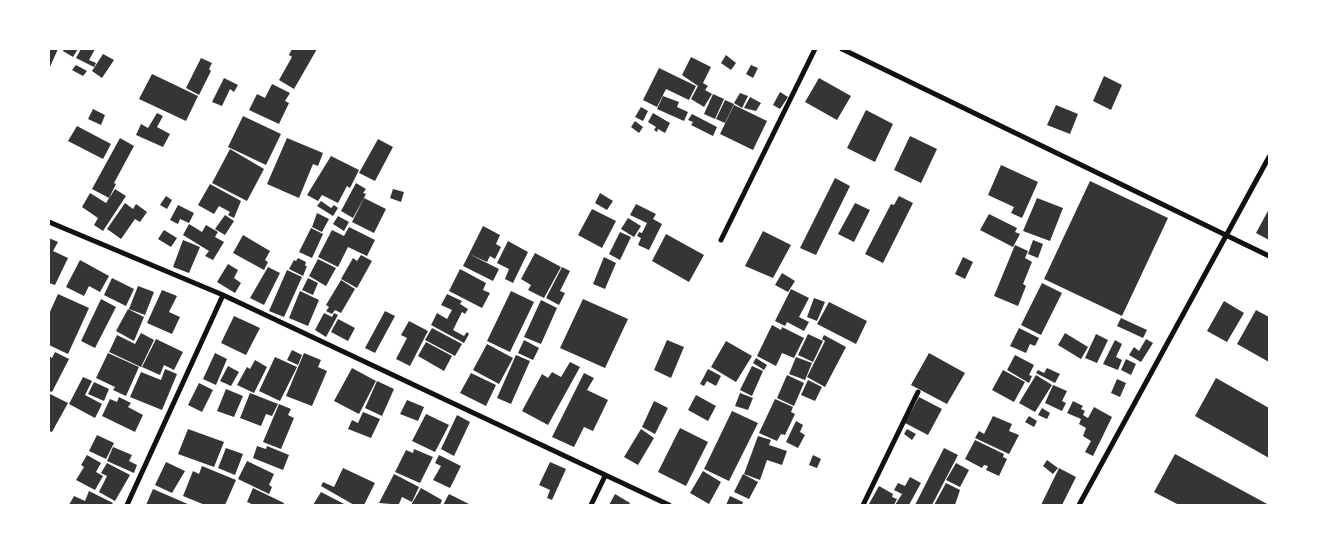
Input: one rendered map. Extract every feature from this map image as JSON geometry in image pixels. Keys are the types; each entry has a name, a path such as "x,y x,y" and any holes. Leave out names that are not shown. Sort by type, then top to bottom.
{"street":[{"path":"721,240 815,49"},
{"path":"842,49 1269,256"},
{"path":"1079,505 1269,157"},
{"path":"49,222 222,295 669,505"},
{"path":"127,505 222,295"},
{"path":"863,505 918,392"},
{"path":"590,505 605,476"}],"building":[{"path":"49,49 58,49 49,69"},
{"path":"64,49 78,49 73,57 63,51"},
{"path":"81,49 95,49 89,60 96,63 94,67 76,58"},
{"path":"292,49 317,49 294,89 279,80 292,57 289,55"},
{"path":"103,54 114,60 102,78 92,71"},
{"path":"726,55 736,63 731,70 721,63"},
{"path":"691,57 711,67 703,83 708,86 705,90 712,94 704,107 691,99 698,86 682,75"},
{"path":"201,58 212,63 209,69 211,71 199,95 186,88"},
{"path":"76,65 87,71 83,76 72,70"},
{"path":"751,65 758,68 753,78 746,74"},
{"path":"659,68 696,86 689,100 666,89 657,107 643,100"},
{"path":"152,74 198,96 186,121 139,99"},
{"path":"1104,76 1122,85 1111,110 1093,101"},
{"path":"224,78 238,85 234,92 230,89 222,106 212,102"},
{"path":"819,78 851,96 837,120 805,102"},
{"path":"272,84 290,93 285,101 289,103 279,124 249,110 257,94 265,98"},
{"path":"780,92 788,97 780,109 773,105"},
{"path":"740,93 748,96 742,108 734,103"},
{"path":"713,94 724,99 715,119 704,114"},
{"path":"663,96 679,102 677,107 688,112 684,121 657,109"},
{"path":"750,97 761,103 756,111 744,108"},
{"path":"725,100 734,104 725,123 716,119"},
{"path":"734,105 767,121 753,150 720,134"},
{"path":"1056,105 1078,114 1070,134 1047,125"},
{"path":"641,107 648,111 643,121 635,117"},
{"path":"93,109 105,115 101,125 88,119"},
{"path":"866,110 893,124 875,162 847,148"},
{"path":"157,113 163,116 157,127 170,134 163,147 136,135 141,124 148,128"},
{"path":"653,113 670,123 665,133 658,129 657,132 654,130 656,127 648,122"},
{"path":"692,114 717,127 713,136 691,125 693,122 688,120"},
{"path":"243,116 281,134 266,165 228,147"},
{"path":"635,121 643,127 639,133 631,127"},
{"path":"77,126 111,144 103,159 68,141"},
{"path":"910,136 937,149 921,183 894,170"},
{"path":"120,138 134,146 114,183 116,184 109,198 92,189"},
{"path":"287,138 323,153 318,166 313,164 299,198 267,184"},
{"path":"378,139 393,147 375,181 359,173"},
{"path":"230,149 264,169 247,201 212,183"},
{"path":"331,156 359,170 350,188 347,186 338,203 322,195 318,201 307,195"},
{"path":"1001,165 1038,182 1022,218 1011,213 1014,207 988,195"},
{"path":"835,178 850,186 816,255 800,248"},
{"path":"1090,181 1168,218 1122,316 1044,279"},
{"path":"356,183 366,189 363,193 366,194 353,218 341,211"},
{"path":"210,184 241,201 234,218 228,215 230,212 219,206 214,214 198,205"},
{"path":"115,189 126,196 103,231 94,225 98,218 82,207 90,193 106,203"},
{"path":"393,189 404,192 401,202 390,198"},
{"path":"600,193 613,201 607,210 595,203"},
{"path":"166,196 172,200 167,209 160,205"},
{"path":"899,196 913,203 883,263 865,254 891,204 894,205"},
{"path":"364,198 386,209 374,233 352,222"},
{"path":"1037,198 1063,208 1050,241 1023,231"},
{"path":"321,201 331,208 334,205 338,208 333,216 317,206"},
{"path":"125,203 133,209 136,204 147,212 140,222 135,219 121,239 107,229"},
{"path":"855,203 870,210 854,242 838,234"},
{"path":"636,204 656,214 653,219 662,224 649,250 638,245 641,238 637,236 639,232 642,233 647,223 630,215"},
{"path":"178,205 194,213 189,223 180,219 178,224 170,220"},
{"path":"592,209 616,221 602,248 578,235"},
{"path":"1269,209 1269,240 1256,233"},
{"path":"317,213 329,219 322,232 312,227"},
{"path":"989,214 1017,228 1015,232 1020,234 1013,247 980,230"},
{"path":"225,215 234,221 225,235 215,229"},
{"path":"338,216 349,222 344,231 333,224"},
{"path":"628,218 641,226 634,237 621,229"},
{"path":"189,224 202,232 206,225 218,232 215,237 224,242 213,260 205,256 209,251 183,235"},
{"path":"483,226 500,235 496,244 501,247 495,259 490,256 487,262 469,254"},
{"path":"349,227 375,240 367,256 348,247 338,267 318,257 332,230 344,236"},
{"path":"311,228 323,234 312,258 299,252"},
{"path":"164,230 177,238 171,247 158,239"},
{"path":"763,231 791,245 773,278 745,266"},
{"path":"620,232 631,237 620,260 609,254"},
{"path":"666,234 704,255 689,282 652,261"},
{"path":"243,235 270,251 265,260 268,262 264,270 233,253"},
{"path":"49,238 58,242 53,251 68,258 55,285 49,283"},
{"path":"183,240 200,247 189,273 173,267"},
{"path":"1033,240 1043,244 1038,258 1028,254"},
{"path":"508,241 528,252 513,283 505,279 509,269 497,263"},
{"path":"1015,245 1028,251 1025,258 1032,262 1023,284 1026,286 1018,306 994,296"},
{"path":"535,253 561,267 544,298 528,290 531,285 521,279"},
{"path":"469,254 499,269 493,281 463,266"},
{"path":"361,255 372,261 357,288 341,279 353,258 357,261"},
{"path":"604,257 616,263 605,289 593,284"},
{"path":"963,257 973,262 965,279 955,274"},
{"path":"298,258 306,262 305,266 307,266 303,276 289,269 294,260 296,261"},
{"path":"318,259 336,268 326,286 309,276"},
{"path":"80,260 109,276 100,292 89,286 84,296 66,287"},
{"path":"228,264 238,270 234,278 241,283 235,293 217,282"},
{"path":"268,267 280,273 264,305 250,298"},
{"path":"562,267 570,271 560,291 565,293 559,305 546,298"},
{"path":"460,269 486,283 483,290 490,293 482,308 449,291"},
{"path":"287,270 302,277 284,317 269,311"},
{"path":"782,273 795,281 788,292 775,285"},
{"path":"112,278 134,289 126,306 104,295"},
{"path":"308,278 318,283 313,295 302,290"},
{"path":"341,280 355,289 341,313 335,310 332,314 326,311 329,307 326,305"},
{"path":"1042,283 1062,293 1041,335 1021,325"},
{"path":"138,286 154,292 145,315 129,309"},
{"path":"791,289 809,298 799,317 809,322 804,331 787,322 785,326 775,321"},
{"path":"162,290 177,296 169,312 180,317 172,334 147,323"},
{"path":"300,291 319,300 308,326 289,318"},
{"path":"511,291 534,302 510,352 487,341"},
{"path":"58,294 89,308 68,354 49,345 49,314"},
{"path":"447,294 462,301 460,304 468,309 465,314 462,312 453,330 464,336 467,332 469,334 464,343 431,325 437,313 447,319 452,310 441,305"},
{"path":"814,298 825,302 817,321 807,317"},
{"path":"101,299 116,307 95,348 81,341"},
{"path":"583,299 628,319 605,368 560,348"},
{"path":"541,300 557,308 541,344 524,337"},
{"path":"1224,301 1244,313 1227,342 1207,331"},
{"path":"829,302 867,321 856,344 817,324"},
{"path":"128,309 144,317 134,341 116,331"},
{"path":"1256,310 1269,317 1269,362 1237,344"},
{"path":"385,311 395,316 375,353 365,348"},
{"path":"324,313 332,317 334,313 338,315 326,337 315,330"},
{"path":"234,316 260,328 246,355 221,343"},
{"path":"1121,318 1147,330 1143,338 1117,326"},
{"path":"338,319 355,328 348,341 331,332"},
{"path":"409,321 428,331 410,366 396,359 407,338 401,335"},
{"path":"772,325 781,330 782,327 804,338 794,358 782,353 776,366 757,356"},
{"path":"432,328 462,344 455,356 425,340"},
{"path":"1019,328 1039,338 1035,346 1030,344 1026,353 1010,346"},
{"path":"141,333 154,340 141,367 109,352 117,335 135,344"},
{"path":"1065,333 1088,347 1081,359 1058,345"},
{"path":"808,334 823,341 813,362 798,355"},
{"path":"1096,334 1108,340 1097,363 1085,358"},
{"path":"824,335 846,347 825,387 807,377 825,341 822,339"},
{"path":"156,339 183,352 174,370 164,365 160,375 142,367"},
{"path":"1146,339 1153,343 1141,362 1129,355 1134,347 1139,351"},
{"path":"524,340 539,348 533,360 518,353"},
{"path":"667,340 684,347 671,378 654,370"},
{"path":"1115,340 1122,344 1116,357 1122,360 1118,370 1103,364"},
{"path":"726,341 752,356 736,382 711,367"},
{"path":"426,342 452,356 444,371 418,356"},
{"path":"487,344 513,358 499,384 473,370"},
{"path":"292,350 302,355 298,365 287,360"},
{"path":"55,352 69,359 52,392 49,391 49,356 52,358"},
{"path":"108,353 139,367 126,396 113,390 115,387 96,378"},
{"path":"215,353 227,359 216,385 203,379"},
{"path":"304,353 321,360 318,367 327,371 312,406 286,396"},
{"path":"929,353 965,373 947,404 911,385"},
{"path":"516,355 530,361 511,404 497,398"},
{"path":"1015,355 1034,365 1029,375 1032,376 1029,383 1007,370"},
{"path":"275,357 297,367 280,401 259,391"},
{"path":"796,357 812,363 805,380 789,374"},
{"path":"756,358 767,365 764,370 753,363"},
{"path":"1126,359 1136,364 1131,375 1121,370"},
{"path":"255,360 267,367 254,393 237,385 247,367 250,369"},
{"path":"570,362 580,367 548,425 522,411 542,374 548,378 552,372 561,377"},
{"path":"228,366 239,372 231,386 220,381"},
{"path":"752,366 763,371 752,396 740,390"},
{"path":"352,368 376,381 359,414 334,401"},
{"path":"1047,368 1060,374 1055,383 1036,373 1038,370 1044,373"},
{"path":"165,369 177,374 162,410 130,397 141,372 161,380"},
{"path":"708,369 721,376 716,386 707,381 704,386 700,384"},
{"path":"1003,370 1025,382 1014,402 992,390"},
{"path":"471,373 496,385 486,406 460,393"},
{"path":"584,373 594,378 587,390 608,400 593,431 584,427 574,447 552,437"},
{"path":"787,375 804,383 794,406 777,398"},
{"path":"1036,375 1052,385 1035,412 1019,403"},
{"path":"83,377 92,381 85,395 102,404 95,418 69,404"},
{"path":"1216,378 1269,408 1269,458 1195,416"},
{"path":"1117,379 1126,383 1120,397 1111,393"},
{"path":"808,380 822,387 815,401 801,395"},
{"path":"377,381 394,389 382,416 365,408"},
{"path":"94,382 109,389 104,401 88,394"},
{"path":"199,383 213,390 202,412 188,405"},
{"path":"1053,385 1067,391 1062,401 1066,403 1062,411 1045,403"},
{"path":"226,389 243,396 234,417 217,411"},
{"path":"250,393 278,404 272,416 266,414 261,426 240,418"},
{"path":"740,393 753,398 748,410 735,406"},
{"path":"50,394 68,403 52,432 49,431"},
{"path":"696,395 716,406 708,421 688,410"},
{"path":"119,397 131,403 128,407 143,415 135,432 102,416 110,399 117,402"},
{"path":"919,397 942,409 928,435 905,423"},
{"path":"775,399 793,407 791,412 795,414 785,435 781,434 777,441 759,433"},
{"path":"407,400 424,407 418,421 400,414"},
{"path":"654,401 668,408 655,434 642,427"},
{"path":"1073,401 1083,406 1081,409 1085,411 1083,415 1088,418 1094,407 1112,417 1093,456 1085,452 1091,441 1083,436 1086,428 1079,424 1081,419 1067,413"},
{"path":"279,404 291,409 288,415 294,418 281,449 263,442"},
{"path":"1042,408 1050,413 1047,419 1038,415"},
{"path":"732,411 758,423 729,481 704,469"},
{"path":"363,412 380,419 371,438 348,429 352,420 358,423"},
{"path":"426,414 449,425 435,452 412,441"},
{"path":"457,415 470,422 454,456 441,449"},
{"path":"993,416 1012,424 1009,431 1019,435 1009,454 975,438 979,431 984,434"},
{"path":"1029,416 1037,421 1034,427 1025,422"},
{"path":"796,421 803,425 800,432 805,435 798,448 786,442"},
{"path":"680,428 708,442 686,486 658,472"},
{"path":"188,429 224,442 214,467 178,454"},
{"path":"641,429 654,438 638,465 624,457"},
{"path":"907,429 916,434 912,440 904,434"},
{"path":"97,435 114,443 106,459 89,451"},
{"path":"758,436 771,440 769,445 787,451 782,465 767,460 760,480 744,474"},
{"path":"975,440 1004,454 1003,457 1007,459 999,476 986,470 988,466 984,465 982,468 965,459"},
{"path":"257,446 266,449 267,446 289,455 283,470 253,458"},
{"path":"113,447 132,455 129,461 137,465 134,473 107,461"},
{"path":"226,448 243,454 235,475 218,468"},
{"path":"944,448 958,455 932,505 915,505"},
{"path":"414,449 433,457 420,483 395,472 406,450 413,453"},
{"path":"1175,454 1269,505 1179,505 1154,492"},
{"path":"87,455 101,463 96,472 103,476 95,490 76,480 84,467 81,465"},
{"path":"439,455 461,466 450,488 433,480 441,466 435,463"},
{"path":"813,455 821,459 817,468 809,465"},
{"path":"1047,460 1058,468 1053,474 1043,466"},
{"path":"247,461 274,474 269,485 272,487 269,494 238,479"},
{"path":"166,462 185,471 172,493 155,485"},
{"path":"550,462 566,469 552,500 547,498 550,490 539,485"},
{"path":"107,463 130,475 115,501 99,492 107,476 101,473"},
{"path":"956,463 969,470 960,487 946,480"},
{"path":"202,466 236,480 225,505 205,505 183,496 193,471 199,474"},
{"path":"343,468 375,483 364,505 354,505 321,486 323,482 334,487"},
{"path":"1059,468 1076,477 1062,505 1041,505"},
{"path":"703,471 721,482 709,504 690,493"},
{"path":"394,474 419,487 412,502 402,497 399,504 403,505 379,503"},
{"path":"743,474 758,482 749,499 734,492"},
{"path":"910,477 921,483 909,505 895,505 902,494 894,490 898,483 905,486"},
{"path":"946,483 960,490 955,505 934,505"},
{"path":"879,486 893,494 892,497 897,499 894,505 869,504"},
{"path":"253,488 284,503 283,505 254,505 247,502"},
{"path":"421,488 442,500 440,505 411,505"},
{"path":"153,489 190,505 146,505"},
{"path":"89,491 113,503 111,505 69,505 74,496 85,501"},
{"path":"321,492 346,505 313,505"},
{"path":"449,494 471,505 443,505"},
{"path":"615,494 630,503 629,505 609,505"},
{"path":"730,496 743,502 742,505 726,505"}]}
